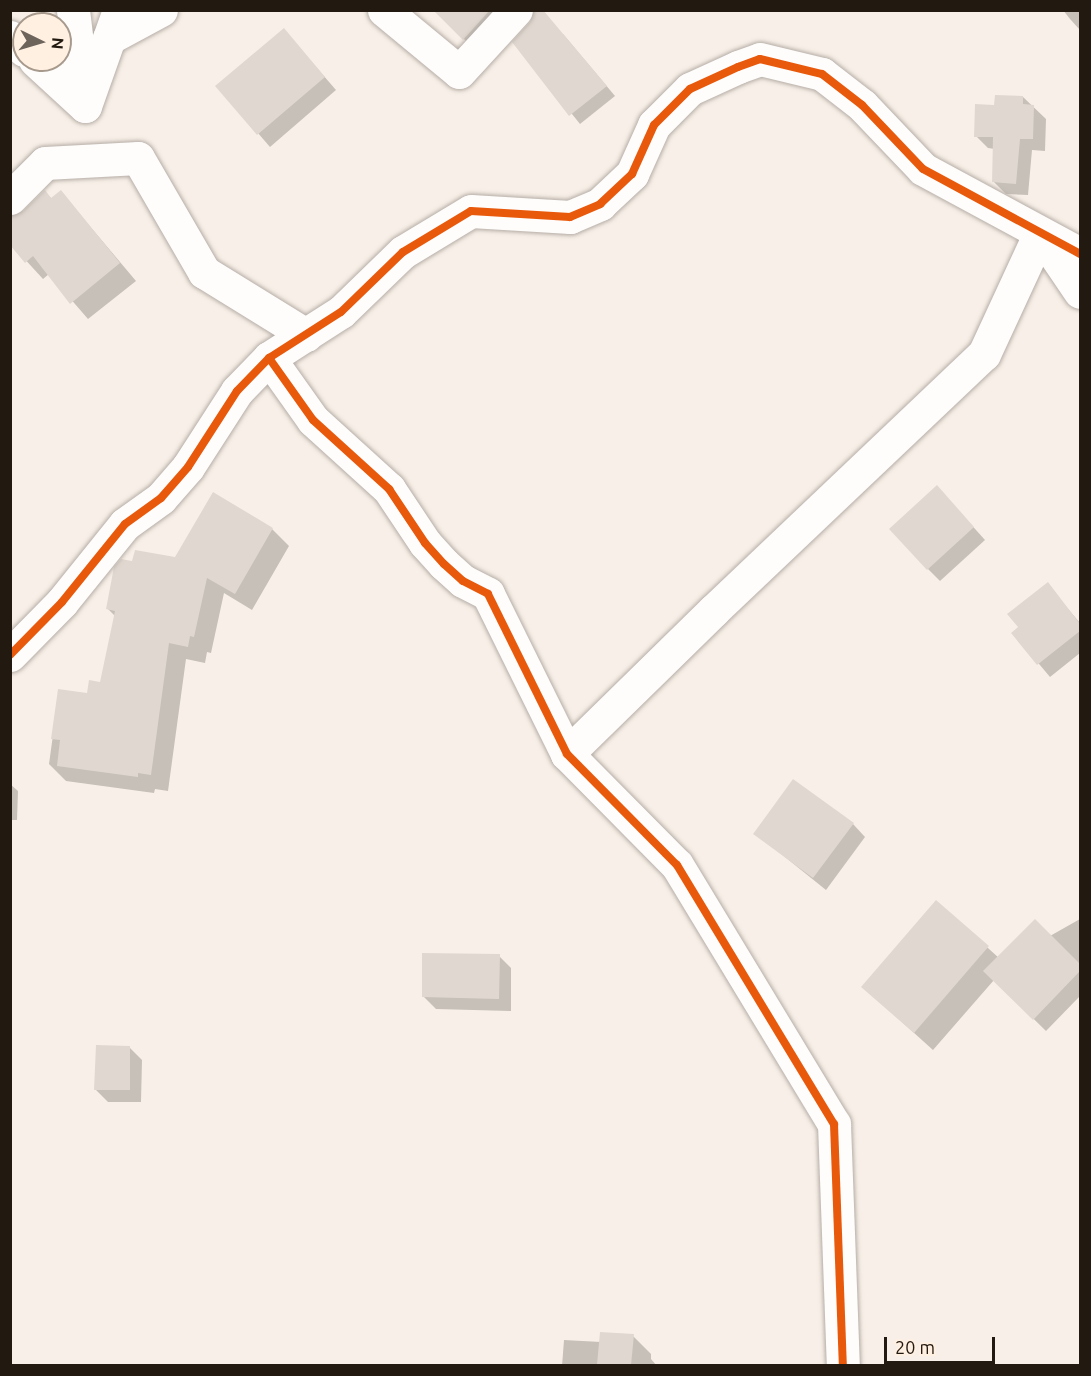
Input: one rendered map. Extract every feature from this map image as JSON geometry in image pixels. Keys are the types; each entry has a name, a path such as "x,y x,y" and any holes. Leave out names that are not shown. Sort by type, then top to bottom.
{"street":[{"path":"73,10 85,106"},
{"path":"85,106 114,24 160,10"},
{"path":"384,10 459,72 516,10"},
{"path":"10,655 62,602 125,524 161,498 188,467 237,392 269,358 341,312 403,252 471,211 570,217 600,204 632,174 654,125 690,89 760,59 822,74 862,105 922,169 1080,254"},
{"path":"48,72 85,106"},
{"path":"10,198 45,163 138,158 204,272 306,334"},
{"path":"1040,233 1080,292"},
{"path":"567,754 714,609 984,354 1040,233"},
{"path":"269,358 313,420 389,489 425,543 444,564 463,581 488,594 567,754 677,865 834,1124 843,1365"}],"building":[{"path":"433,10 490,10 463,40"},
{"path":"534,10 543,10 607,86 569,116 512,42 530,22"},
{"path":"284,28 325,77 257,135 215,86"},
{"path":"995,95 1023,96 1023,104 1034,105 1033,139 1020,139 1016,184 992,182 993,137 974,137 975,104 994,105"},
{"path":"45,190 51,198 61,190 120,263 70,304 33,256 25,263 10,245 10,216 23,211"},
{"path":"937,485 974,527 927,570 889,529"},
{"path":"213,492 273,528 235,594 207,578 194,637 190,636 188,647 169,643 151,775 138,773 138,777 57,766 60,740 51,739 58,689 87,693 89,680 100,682 115,611 106,609 114,567 121,559 132,561 135,550 175,557"},
{"path":"1048,582 1080,624 1080,631 1037,665 1011,633 1018,627 1007,614"},
{"path":"793,779 854,823 813,878 753,834"},
{"path":"936,900 989,946 914,1033 861,987"},
{"path":"1035,919 1080,964 1080,971 1033,1020 983,971"},
{"path":"422,953 500,954 499,999 422,997"},
{"path":"96,1045 130,1046 130,1090 94,1090"},
{"path":"600,1332 634,1334 631,1365 597,1365"}],"cycle path":[{"path":"10,655 62,602 125,524 161,498 188,467 237,391 269,358 341,312 403,252 471,211 570,217 600,204 632,174 654,125 690,89 738,67 760,59 822,74 862,105 923,169 1080,254"},
{"path":"269,358 313,420 389,489 425,543 444,564 463,581 488,594 567,754 677,865 834,1124 843,1366"}]}
